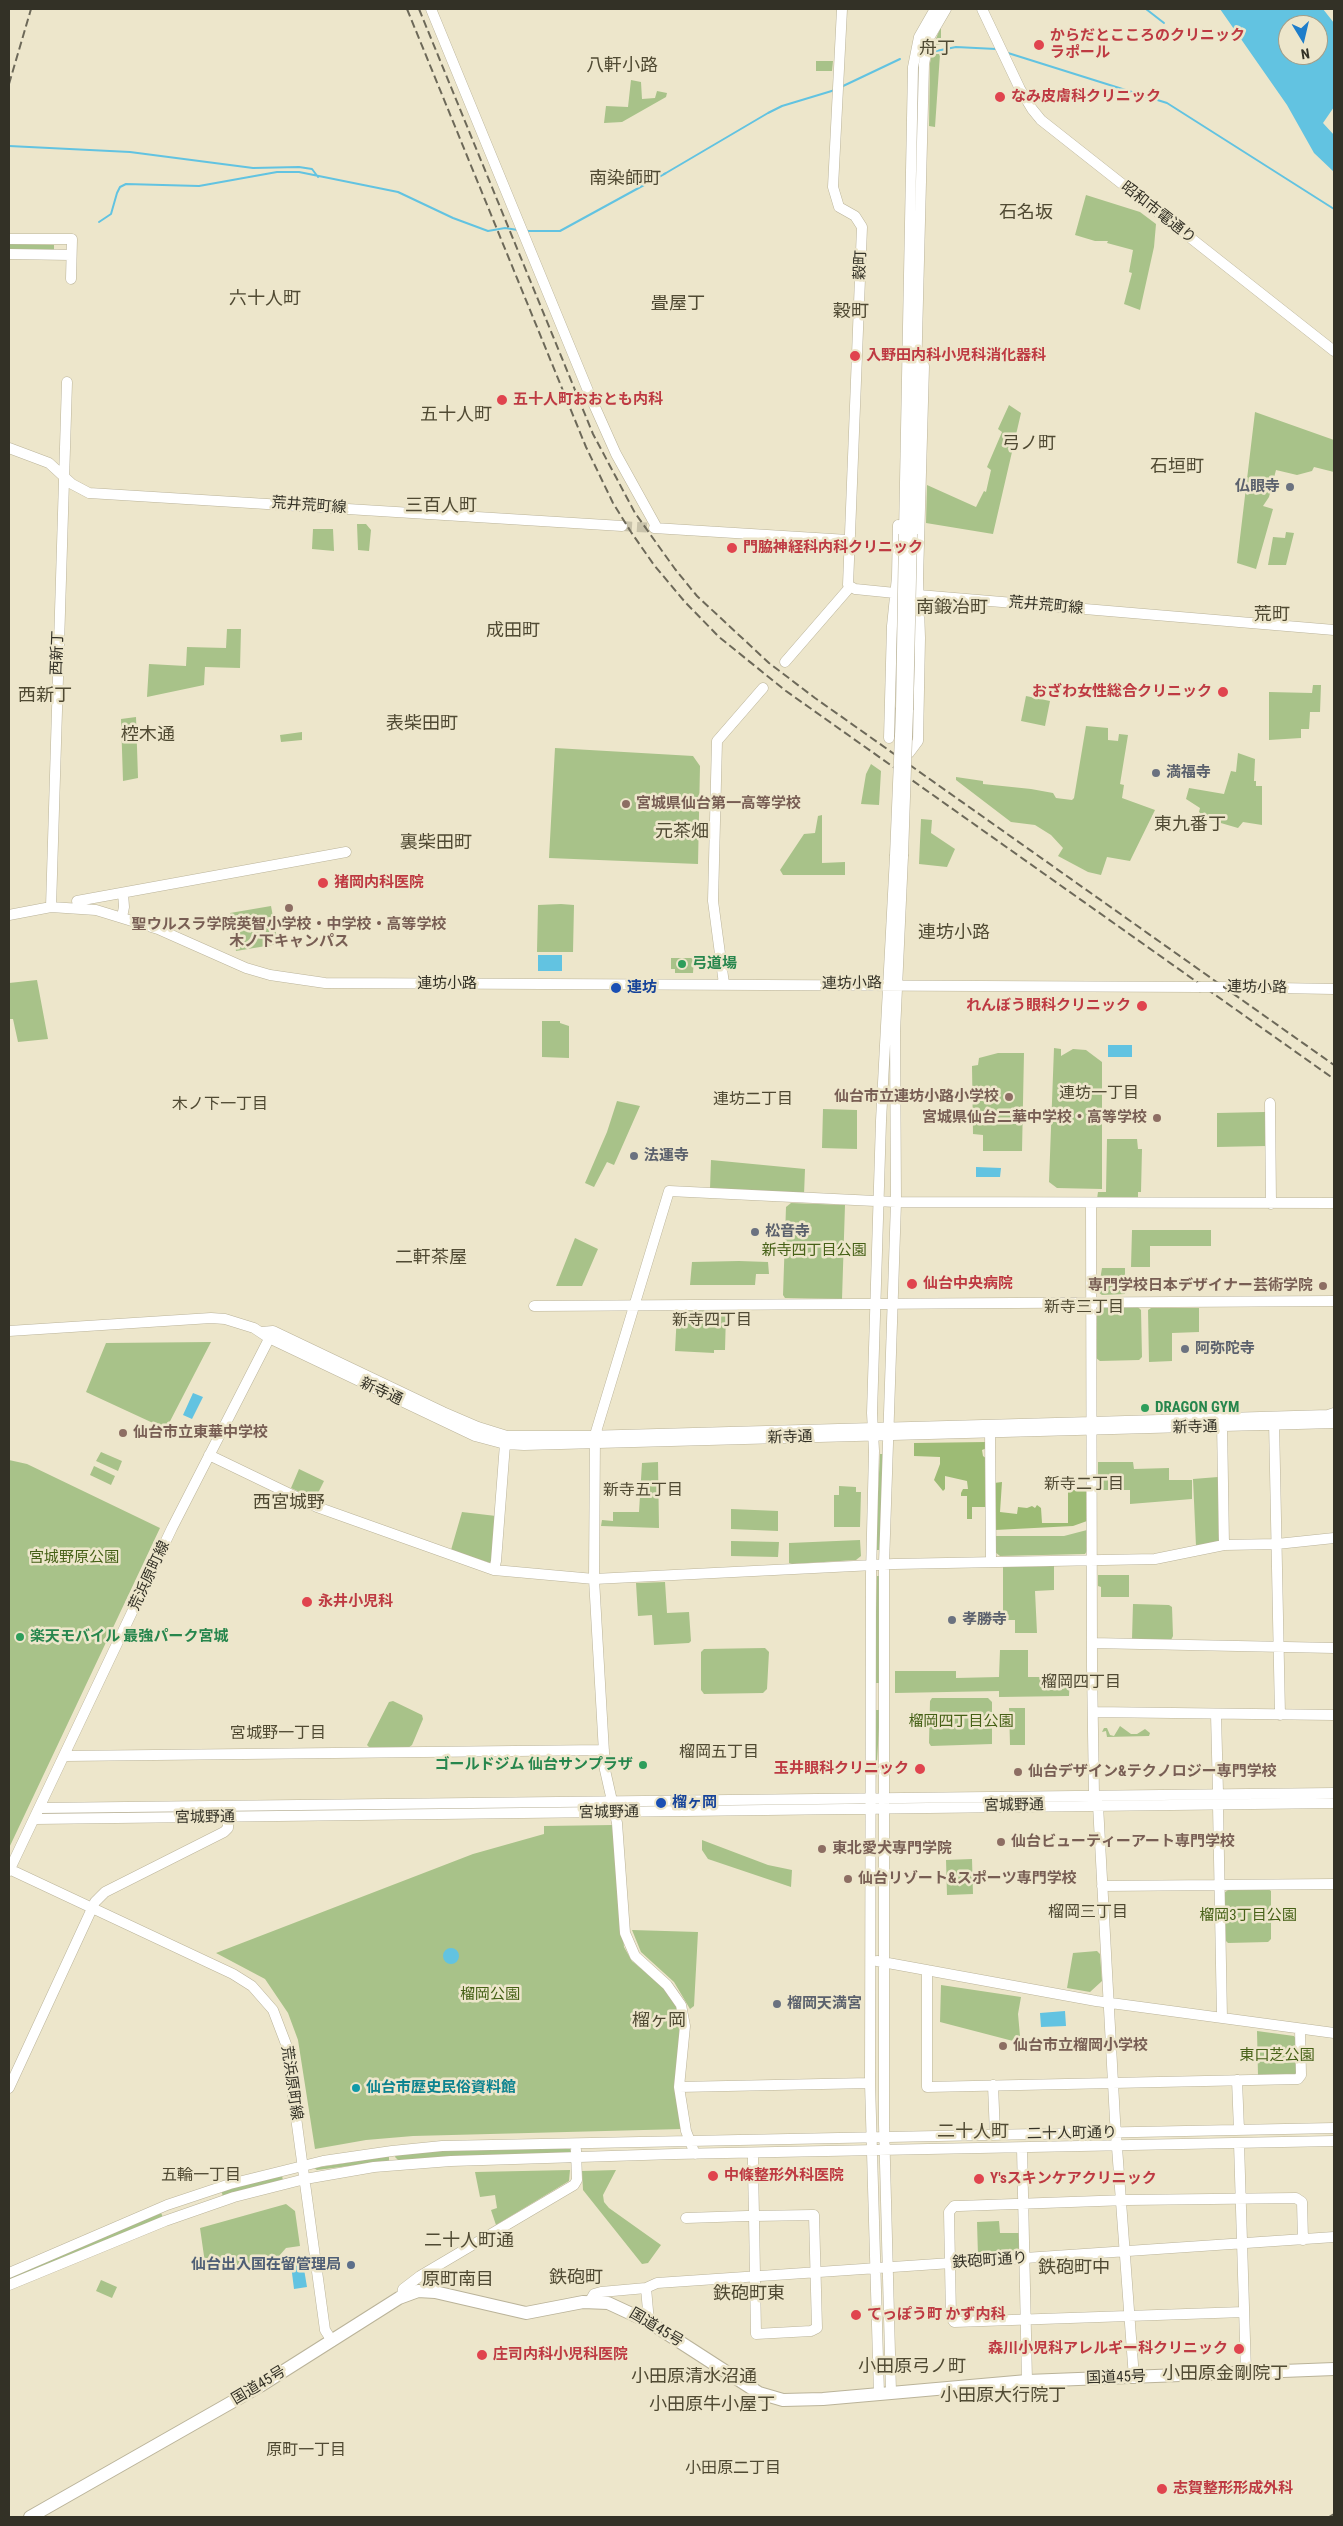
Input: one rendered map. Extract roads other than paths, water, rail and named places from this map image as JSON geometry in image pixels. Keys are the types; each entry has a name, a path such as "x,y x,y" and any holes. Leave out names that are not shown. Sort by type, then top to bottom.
{"highway":[{"name":"国道45号","path":"30,2517 183,2431 332,2341 402,2296 414,2291 427,2290 526,2313 590,2301 615,2305 649,2322 759,2393 783,2400 1027,2381 1334,2369"}],"street":[{"path":"432,9 600,420 656,528 848,540 847,583 850,587 785,662"},
{"name":"穀町","path":"842,9 834,196 839,207 855,216 862,227 848,540"},
{"path":"885,2393 875,2268 870,2083 871,1565 874,1303 878,1202 899,856 905,710 908,534 908,318 913,67 919,37 935,9"},
{"path":"908,534 918,298 924,55 933,28 946,9"},
{"name":"昭和市電通り","path":"982,9 1032,109 1054,132 1334,350"},
{"path":"9,239 72,239 70,279"},
{"path":"9,254 71,255"},
{"path":"909,753 918,741 920,595 918,578 924,348 921,308 918,298"},
{"path":"889,738 897,577 901,328 902,322 908,318"},
{"name":"西新丁","path":"51,907 67,382"},
{"name":"荒井荒町線","path":"9,448 49,463 81,491 93,494 622,526"},
{"path":"897,577 918,578"},
{"name":"荒井荒町線","path":"850,587 895,593 1334,630"},
{"path":"724,984 713,901 717,741 763,688"},
{"path":"77,901 346,852"},
{"path":"122,893 124,908 122,917"},
{"name":"連坊小路","path":"9,914 51,907 96,910 158,929 238,964 270,975 317,983 892,984 1334,989"},
{"path":"885,2393 884,1564 896,1202 892,984"},
{"path":"1270,1103 1271,1204"},
{"path":"694,2154 682,2110 679,2087 684,2015 676,1995 639,1961 626,1937 624,1894 614,1807 605,1770 594,1580 595,1440 669,1191 878,1202 1334,1204"},
{"path":"1091,1203 1092,1643 1096,1800 1116,2132 1134,2378"},
{"path":"534,1306 1334,1301"},
{"path":"9,1331 211,1318 236,1322 268,1334"},
{"name":"新寺通","path":"268,1334 489,1431 508,1436 595,1440"},
{"name":"新寺通","path":"268,1334 475,1436 505,1444 1331,1418"},
{"name":"荒浜原町線","path":"268,1334 9,1870 233,1974 252,1986 262,1995 273,2010 284,2033 325,2330 332,2341"},
{"path":"1331,1418 1334,1432"},
{"path":"1274,1421 1280,1714"},
{"path":"1221,1422 1224,1546"},
{"path":"990,1429 991,1562"},
{"path":"494,1570 505,1444"},
{"path":"209,1455 317,1507 494,1570 594,1580 884,1564 1165,1558 1224,1546 1277,1544 1334,1538"},
{"path":"1092,1643 1334,1648"},
{"path":"1094,1712 1334,1715"},
{"path":"1216,1714 1218,1793"},
{"path":"65,1756 604,1750"},
{"name":"宮城野通","path":"40,1808 228,1806 614,1807 1096,1800 1218,1793 1334,1793"},
{"name":"宮城野通","path":"1096,1800 1218,1805 1334,1803"},
{"path":"1218,1805 1222,2018"},
{"path":"9,2088 91,1907 105,1892 224,1832 228,1828 228,1806"},
{"name":"宮城野通","path":"35,1819 228,1818 614,1807"},
{"path":"1102,1886 1334,1884"},
{"path":"871,1960 1109,2003 1334,2033"},
{"path":"926,1970 927,2086 1298,2079 1301,2074 1300,2029"},
{"path":"1237,2080 1239,2130"},
{"path":"679,2087 870,2083"},
{"path":"993,2085 995,2135"},
{"name":"二十人町通り","path":"9,2273 180,2200 230,2184 303,2165 349,2156 433,2147 1334,2128"},
{"name":"二十人町通り","path":"9,2285 178,2216 234,2197 305,2179 400,2164 694,2154 1334,2141"},
{"path":"1239,2143 1246,2373"},
{"path":"402,2296 409,2284 427,2272 574,2185 577,2180 576,2144"},
{"path":"1022,2148 1027,2381"},
{"path":"686,2218 754,2216 814,2215 819,2325 811,2331 756,2334 754,2216 752,2153"},
{"path":"1244,2312 954,2322 951,2317 950,2209 959,2206 1121,2200 1299,2199 1302,2202 1303,2240"},
{"name":"鉄砲町通り","path":"590,2301 594,2294 601,2292 646,2288 657,2283 1334,2237"},
{"path":"427,2272 424,2278 427,2290"},
{"path":"646,2288 649,2322"}],"water":[{"path":"1220,9 1323,9 1328,15 1278,15 1278,65 1328,65 1328,15 1334,23 1334,107 1323,123 1334,135 1334,172 1314,153 1287,105"},
{"path":"538,955 562,955 562,971 538,971"},
{"path":"1108,1045 1132,1045 1132,1057 1108,1057"},
{"path":"976,1167 1001,1168 1000,1177 976,1177"},
{"path":"193,1393 203,1397 192,1419 183,1415"},
{"path":"451,1948 459,1956 451,1964 443,1956"},
{"path":"1065,2011 1066,2026 1041,2027 1040,2013"},
{"path":"303,2263 307,2287 294,2289 291,2265"}],"waterway":[{"path":"1146,9 1164,23"},
{"path":"936,51 956,47 996,49"},
{"path":"1008,53 1167,103 1334,209"},
{"path":"841,87 900,59"},
{"path":"528,231 560,231 666,173 768,113 782,106 835,90"},
{"path":"9,146 130,152 253,168 299,167 312,169 318,177"},
{"path":"99,222 111,214 117,193 120,187 126,184 199,186 277,172 299,172 398,192 453,218 488,231 505,228 518,230"}],"tunnel":[{"path":"622,526 654,528"}],"railway":[{"path":"9,84 31,9"},
{"path":"407,9 586,447 613,503 631,532 654,565 685,602 719,637 786,691 1334,1079"},
{"path":"419,9 593,434 635,513 697,596 769,663 815,698 1334,1065"},
{"path":"1329,2517 1334,2514"}],"place":[{"name":"からだとこころのクリニック ラポール","path":"1039,45"},
{"name":"なみ皮膚科クリニック","path":"1000,97"},
{"name":"入野田内科小児科消化器科","path":"855,356"},
{"name":"五十人町おおとも内科","path":"502,400"},
{"name":"仏眼寺","path":"1290,487"},
{"name":"門脇神経科内科クリニック","path":"732,548"},
{"name":"おざわ女性総合クリニック","path":"1223,692"},
{"name":"満福寺","path":"1156,773"},
{"name":"宮城県仙台第一高等学校","path":"626,804"},
{"name":"猪岡内科医院","path":"323,883"},
{"name":"聖ウルスラ学院英智小学校・中学校・高等学校 木ノ下キャンパス","path":"289,908"},
{"name":"弓道場","path":"682,964"},
{"name":"連坊","path":"616,988"},
{"name":"れんぼう眼科クリニック","path":"1142,1006"},
{"name":"仙台市立連坊小路小学校","path":"1009,1097"},
{"name":"宮城県仙台二華中学校・高等学校","path":"1157,1118"},
{"name":"法運寺","path":"634,1156"},
{"name":"松音寺","path":"755,1232"},
{"name":"仙台中央病院","path":"912,1284"},
{"name":"専門学校日本デザイナー芸術学院","path":"1323,1286"},
{"name":"阿弥陀寺","path":"1185,1349"},
{"name":"DRAGON GYM","path":"1145,1408"},
{"name":"仙台市立東華中学校","path":"123,1433"},
{"name":"永井小児科","path":"307,1602"},
{"name":"孝勝寺","path":"952,1620"},
{"name":"楽天モバイル 最強パーク宮城","path":"20,1637"},
{"name":"ゴールドジム 仙台サンプラザ","path":"643,1765"},
{"name":"玉井眼科クリニック","path":"920,1769"},
{"name":"仙台デザイン&テクノロジー専門学校","path":"1018,1772"},
{"name":"榴ヶ岡","path":"661,1803"},
{"name":"仙台ビューティーアート専門学校","path":"1001,1842"},
{"name":"東北愛犬専門学院","path":"822,1849"},
{"name":"仙台リゾート&スポーツ専門学校","path":"848,1879"},
{"name":"榴岡天満宮","path":"777,2004"},
{"name":"仙台市立榴岡小学校","path":"1003,2046"},
{"name":"仙台市歴史民俗資料館","path":"356,2088"},
{"name":"中條整形外科医院","path":"713,2176"},
{"name":"Y′sスキンケアクリニック","path":"979,2179"},
{"name":"仙台出入国在留管理局","path":"351,2265"},
{"name":"てっぽう町 かず内科","path":"856,2315"},
{"name":"森川小児科アレルギー科クリニック","path":"1239,2349"},
{"name":"庄司内科小児科医院","path":"482,2355"},
{"name":"志賀整形形成外科","path":"1162,2489"}],"district":[{"name":"舟丁","path":"937,49"},
{"name":"八軒小路","path":"622,66"},
{"name":"南染師町","path":"625,179"},
{"name":"石名坂","path":"1026,213"},
{"name":"六十人町","path":"265,299"},
{"name":"畳屋丁","path":"678,304"},
{"name":"穀町","path":"851,312"},
{"name":"五十人町","path":"456,415"},
{"name":"弓ノ町","path":"1029,444"},
{"name":"石垣町","path":"1177,467"},
{"name":"三百人町","path":"441,506"},
{"name":"南鍛冶町","path":"952,608"},
{"name":"荒町","path":"1272,615"},
{"name":"成田町","path":"513,631"},
{"name":"西新丁","path":"45,696"},
{"name":"表柴田町","path":"422,724"},
{"name":"椌木通","path":"148,735"},
{"name":"東九番丁","path":"1190,825"},
{"name":"元茶畑","path":"682,832"},
{"name":"裏柴田町","path":"436,843"},
{"name":"連坊小路","path":"954,933"},
{"name":"連坊一丁目","path":"1099,1094"},
{"name":"連坊二丁目","path":"753,1100"},
{"name":"木ノ下一丁目","path":"220,1105"},
{"name":"二軒茶屋","path":"431,1258"},
{"name":"新寺三丁目","path":"1084,1308"},
{"name":"新寺四丁目","path":"712,1321"},
{"name":"新寺二丁目","path":"1084,1485"},
{"name":"新寺五丁目","path":"643,1491"},
{"name":"西宮城野","path":"289,1503"},
{"name":"榴岡四丁目","path":"1081,1683"},
{"name":"宮城野一丁目","path":"278,1734"},
{"name":"榴岡五丁目","path":"719,1753"},
{"name":"榴岡三丁目","path":"1088,1913"},
{"name":"榴ヶ岡","path":"659,2021"},
{"name":"二十人町","path":"973,2132"},
{"name":"五輪一丁目","path":"201,2176"},
{"name":"二十人町通","path":"469,2241"},
{"name":"鉄砲町中","path":"1074,2268"},
{"name":"鉄砲町","path":"576,2278"},
{"name":"原町南目","path":"458,2280"},
{"name":"鉄砲町東","path":"749,2294"},
{"name":"小田原弓ノ町","path":"912,2367"},
{"name":"小田原金剛院丁","path":"1225,2374"},
{"name":"小田原清水沼通","path":"694,2377"},
{"name":"小田原大行院丁","path":"1003,2396"},
{"name":"小田原牛小屋丁","path":"712,2405"},
{"name":"原町一丁目","path":"306,2451"},
{"name":"小田原二丁目","path":"733,2469"}],"park label":[{"name":"新寺四丁目公園","path":"814,1251"},
{"name":"宮城野原公園","path":"74,1558"},
{"name":"榴岡四丁目公園","path":"961,1722"},
{"name":"榴岡3丁目公園","path":"1248,1916"},
{"name":"榴岡公園","path":"490,1995"},
{"name":"東口芝公園","path":"1277,2056"}]}
